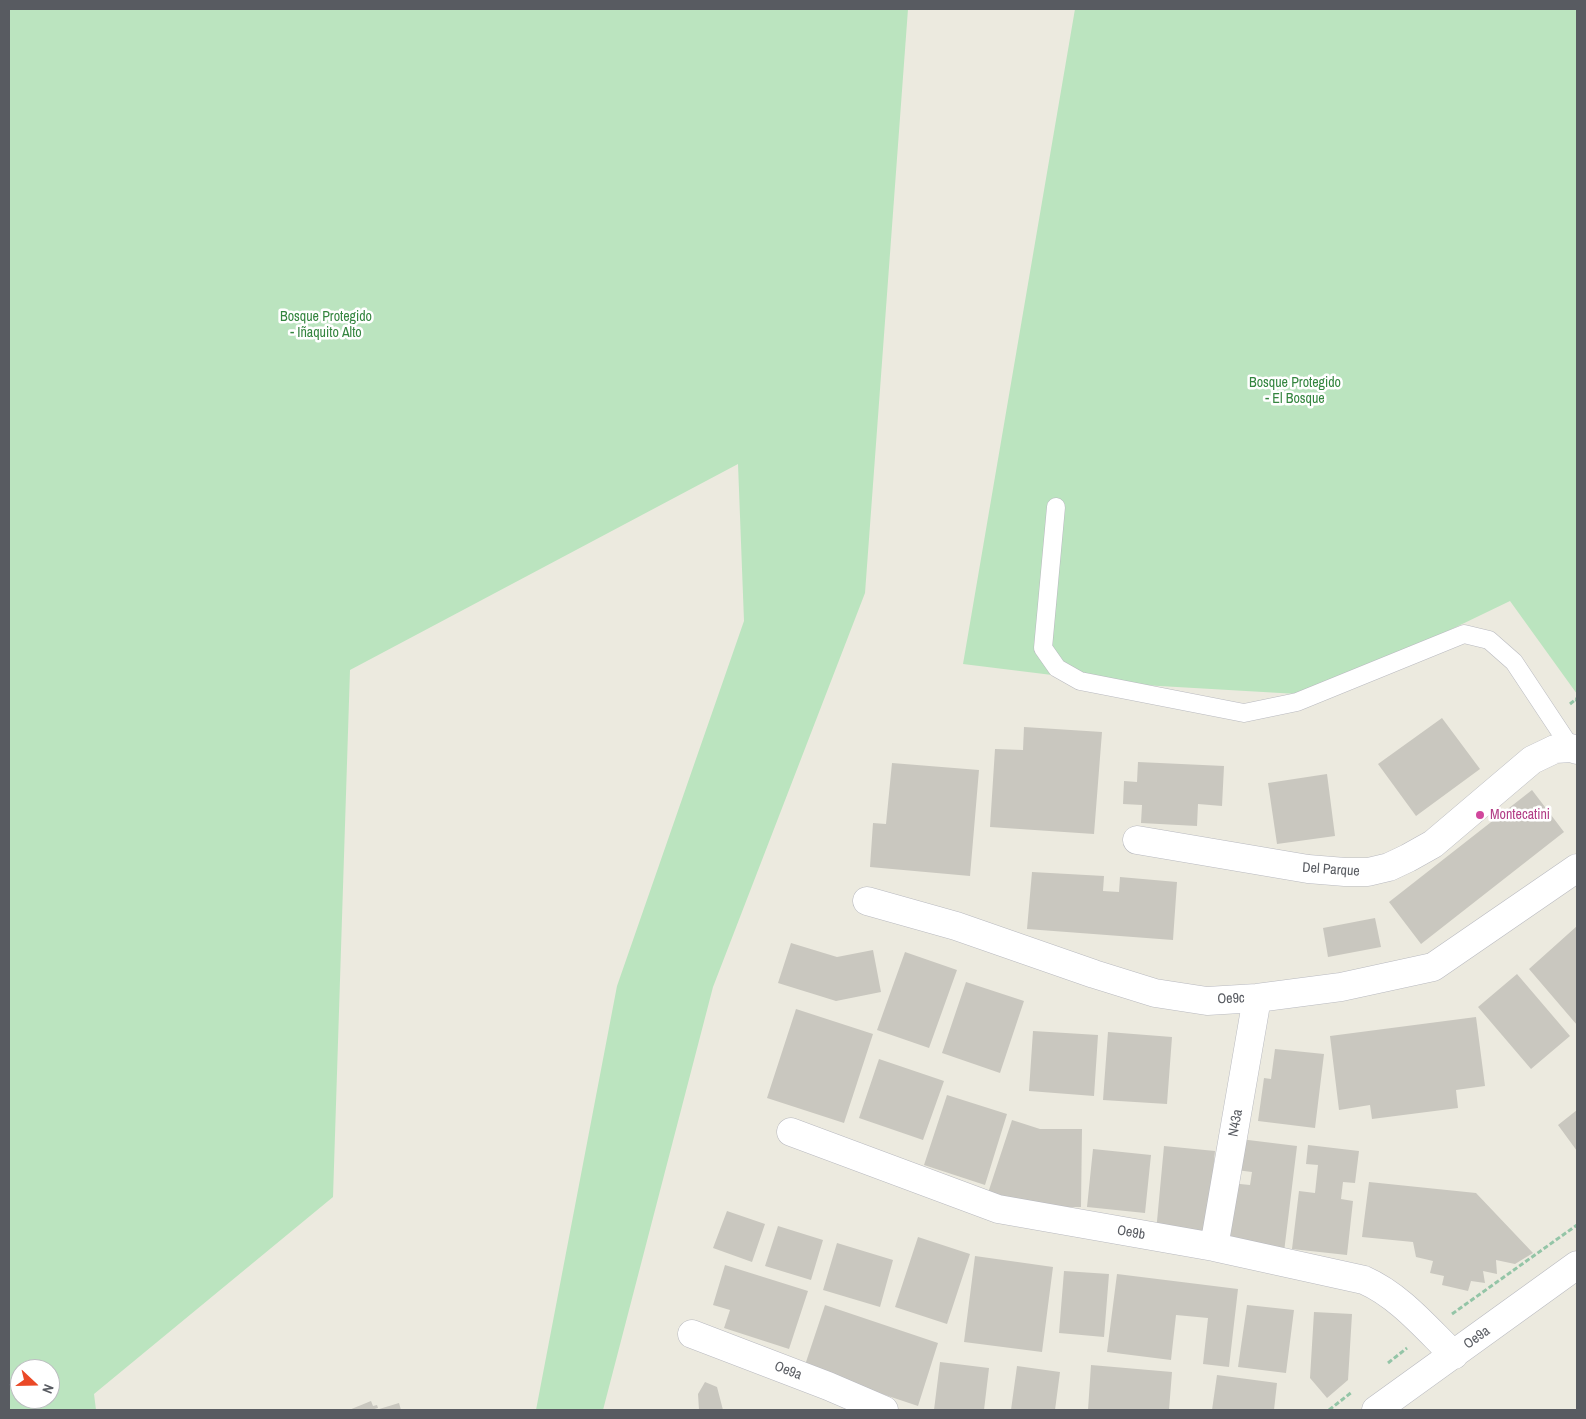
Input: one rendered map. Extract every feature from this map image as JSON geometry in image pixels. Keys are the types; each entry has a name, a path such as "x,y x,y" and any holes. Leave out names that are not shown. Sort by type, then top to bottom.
{"street":[{"name":"Del Parque","path":"1137,840 1308,869 1368,872 1389,867 1433,844 1532,760 1555,749 1574,749"},
{"name":"Oe9c","path":"867,901 956,926 1155,993 1207,1000 1257,998 1341,987 1433,967 1577,868"},
{"name":"N43a","path":"1214,1247 1257,998"},
{"name":"Oe9b","path":"791,1132 998,1209 1214,1247 1332,1272 1372,1284 1380,1287 1395,1299 1454,1355"},
{"name":"Oe9a","path":"1376,1410 1577,1265"},
{"name":"Oe9a","path":"692,1334 828,1386 884,1410"}],"lane":[{"path":"1056,507 1043,648 1057,668 1080,681 1244,713 1297,702 1464,634 1489,640 1514,662 1574,749"}],"green space":[{"name":"Bosque Protegido - Iñaquito Alto","path":"9,9 908,9 865,593 713,987 603,1410 536,1410 617,986 744,621 738,464 350,670 333,1197 94,1394 96,1410 9,1410"},
{"name":"Bosque Protegido - El Bosque","path":"1075,9 1577,9 1577,694 1510,601 1315,695 1125,684 963,664"}],"building":[{"path":"1442,718 1480,769 1416,816 1378,764"},
{"path":"1024,727 1102,732 1094,834 990,827 995,749 1023,750"},
{"path":"1138,762 1224,766 1222,806 1198,804 1197,826 1141,823 1142,805 1123,804 1124,781 1137,782"},
{"path":"892,763 979,770 970,876 870,867 873,823 886,824"},
{"path":"1327,774 1335,836 1277,844 1268,783"},
{"path":"1532,790 1564,832 1421,944 1389,902"},
{"path":"1032,872 1104,876 1103,891 1119,892 1120,877 1177,882 1173,940 1027,929"},
{"path":"1375,918 1381,947 1328,957 1323,928"},
{"path":"1577,926 1577,1025 1529,969"},
{"path":"791,943 837,957 873,950 881,992 836,1001 778,983"},
{"path":"905,952 957,970 929,1048 877,1030"},
{"path":"1517,974 1570,1036 1531,1069 1478,1007"},
{"path":"966,982 1024,1001 1000,1073 942,1053"},
{"path":"796,1009 873,1034 844,1123 767,1098"},
{"path":"1476,1017 1485,1086 1456,1090 1458,1108 1372,1119 1370,1105 1339,1110 1330,1036"},
{"path":"1033,1031 1098,1035 1094,1096 1029,1091"},
{"path":"1108,1032 1172,1037 1167,1104 1103,1100"},
{"path":"1275,1049 1324,1054 1315,1128 1258,1121 1264,1078 1271,1079"},
{"path":"879,1059 944,1081 923,1140 859,1118"},
{"path":"947,1095 1007,1114 985,1185 924,1165"},
{"path":"1577,1110 1577,1151 1558,1125"},
{"path":"1012,1120 1040,1129 1082,1129 1081,1207 1019,1207 987,1196"},
{"path":"1240,1139 1297,1146 1284,1252 1222,1244 1230,1183 1250,1185 1252,1172 1236,1170"},
{"path":"1308,1145 1359,1151 1355,1183 1343,1182 1341,1199 1353,1201 1347,1255 1292,1249 1299,1191 1315,1193 1318,1165 1306,1164"},
{"path":"1164,1146 1215,1151 1207,1236 1156,1232"},
{"path":"1093,1149 1151,1155 1145,1213 1087,1207"},
{"path":"1369,1182 1476,1193 1533,1253 1515,1264 1496,1260 1497,1274 1483,1271 1485,1283 1471,1281 1468,1291 1442,1285 1444,1276 1430,1273 1433,1261 1416,1257 1413,1242 1362,1237"},
{"path":"727,1211 765,1224 752,1262 713,1248"},
{"path":"778,1226 823,1240 811,1280 765,1266"},
{"path":"918,1237 970,1254 947,1324 895,1307"},
{"path":"837,1243 893,1260 880,1307 823,1290"},
{"path":"975,1256 1053,1267 1042,1352 964,1342"},
{"path":"725,1265 808,1291 789,1349 724,1328 730,1310 713,1305"},
{"path":"1064,1271 1109,1274 1104,1337 1059,1333"},
{"path":"1117,1274 1238,1289 1229,1367 1203,1364 1208,1318 1176,1315 1171,1360 1107,1352"},
{"path":"825,1305 938,1343 918,1406 804,1368"},
{"path":"1247,1305 1294,1310 1286,1373 1238,1367"},
{"path":"1314,1312 1352,1314 1348,1380 1327,1398 1310,1378"},
{"path":"940,1362 989,1368 984,1410 934,1410"},
{"path":"1091,1365 1172,1372 1169,1410 1088,1410"},
{"path":"1017,1366 1060,1372 1055,1410 1011,1410"},
{"path":"1217,1375 1277,1383 1274,1410 1212,1410"},
{"path":"705,1382 717,1387 723,1410 699,1410 698,1394"},
{"path":"371,1401 373,1406 377,1405 378,1408 371,1410 349,1410"},
{"path":"399,1403 401,1410 376,1410"}],"place":[{"name":"Montecatini","path":"1480,815"}]}
